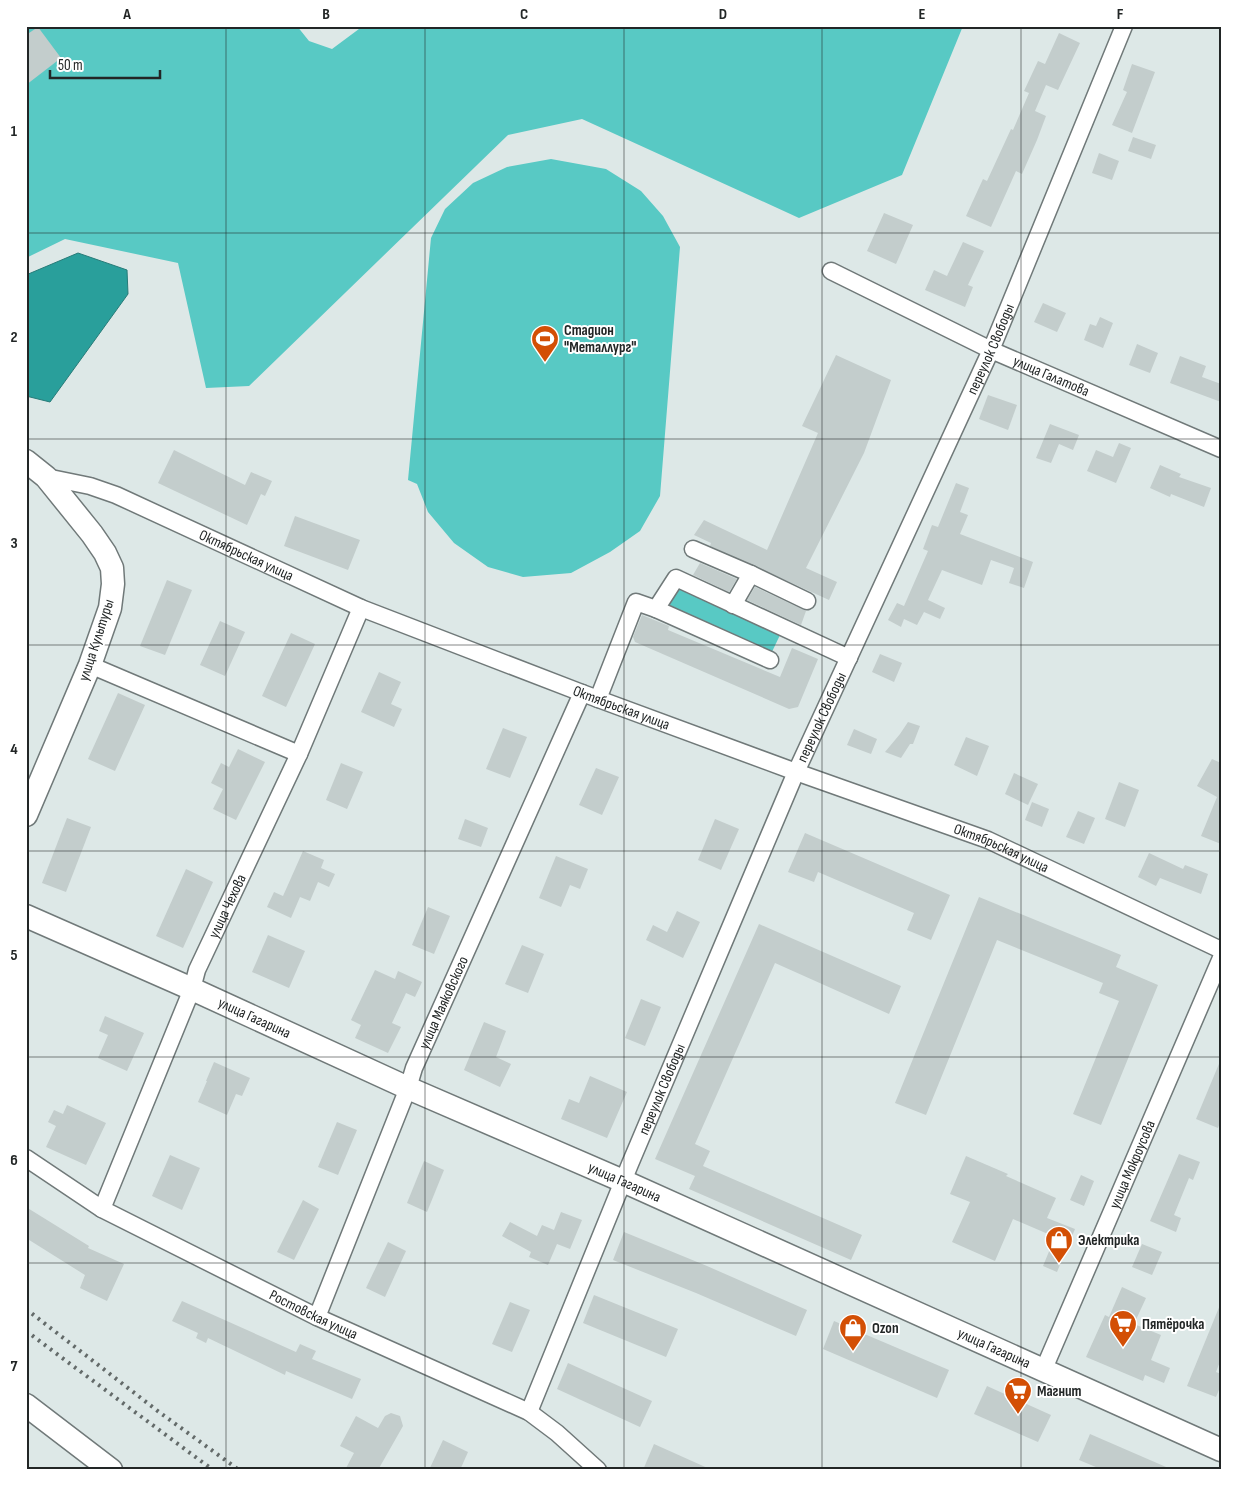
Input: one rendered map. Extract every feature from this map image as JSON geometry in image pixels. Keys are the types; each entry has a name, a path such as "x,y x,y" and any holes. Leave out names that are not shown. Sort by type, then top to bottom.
{"main road":[{"name":"Октябрьская улица","path":"26,460 46,477"},
{"name":"улица Культуры","path":"26,815 90,665 110,608 113,584 112,568 106,553 46,477"},
{"name":"улица Гагарина","path":"26,916 192,989 408,1088 623,1181 1221,1450"},
{"path":"26,1405 111,1470"}],"street":[{"name":"переулок Свободы","path":"529,1412 623,1181 796,772 991,350 1124,26"},
{"name":"улица Галатова","path":"831,271 991,350 1221,449"},
{"name":"Октябрьская улица","path":"46,477 90,486 116,495 361,608 590,696 988,840 1221,950"},
{"path":"694,549 807,601"},
{"path":"733,605 751,574"},
{"path":"770,660 656,609 676,578 849,658"},
{"name":"улица Маяковского","path":"317,1317 408,1088 414,1068 590,696 636,602 656,609"},
{"name":"улица Чехова","path":"102,1209 192,989 197,970 299,754 361,608"},
{"path":"90,665 299,754"},
{"name":"улица Мокроусова","path":"1043,1371 1221,958"},
{"name":"Ростовская улица","path":"26,1158 102,1209 317,1317 529,1412 557,1433 598,1470"}],"shaded area":[{"path":"26,26 297,26 309,41 332,49 363,26 963,26 902,175 799,218 582,119 508,135 249,386 206,388 178,263 65,239 26,258"},
{"name":"Стадион \"Металлург\"","path":"551,159 606,169 641,191 663,216 680,247 660,496 640,531 610,552 571,573 523,577 488,567 454,543 428,512 417,484 408,480 431,238 445,209 473,183 507,167"},
{"path":"78,253 127,270 128,294 50,402 26,396 26,275"},
{"path":"677,583 780,635 770,656 662,605"}],"building":[{"path":"38,27 61,58 26,85 26,35"},
{"path":"1059,33 1080,43 1058,90 1046,85 1035,111 1046,116 1037,140 1022,174 1016,171 991,227 966,216 983,179 987,181 1011,129 1013,130 1029,93 1024,91 1038,61 1045,64"},
{"path":"1132,64 1155,72 1132,133 1112,125 1127,92 1123,90"},
{"path":"1133,137 1156,145 1151,159 1128,151"},
{"path":"1099,153 1119,161 1112,180 1092,173"},
{"path":"884,213 913,225 896,264 867,251"},
{"path":"963,242 984,251 968,285 973,287 965,307 925,290 934,270 947,276"},
{"path":"1043,303 1066,313 1057,332 1034,322"},
{"path":"1100,317 1113,323 1103,348 1084,340 1090,324 1096,326"},
{"path":"1137,344 1158,353 1150,373 1129,365"},
{"path":"836,355 891,380 864,453 806,568 837,582 829,600 710,546 711,543 694,535 704,520 767,550 818,433 802,426"},
{"path":"1180,356 1206,366 1202,377 1221,384 1221,402 1170,383"},
{"path":"988,395 1017,405 1008,430 979,419"},
{"path":"1050,424 1079,435 1073,450 1059,444 1051,463 1036,458"},
{"path":"1119,443 1131,448 1116,483 1087,471 1096,450 1113,457"},
{"path":"174,450 245,485 251,472 272,481 265,496 261,494 247,525 158,483"},
{"path":"1160,465 1181,474 1179,477 1211,488 1204,507 1171,494 1170,497 1150,488"},
{"path":"956,483 969,488 960,512 968,515 960,534 1033,562 1024,588 1009,583 1014,568 991,560 982,585 942,570 928,600 945,608 940,619 924,612 917,625 904,619 901,627 888,620 897,603 904,606 928,551 923,549 932,525 938,527"},
{"path":"295,516 360,540 348,570 284,546"},
{"path":"700,563 737,579 729,592 693,575"},
{"path":"167,580 192,590 165,655 140,646"},
{"path":"755,587 806,611 801,625 747,600"},
{"path":"642,615 669,626 668,630 780,677 792,648 818,659 798,707 789,709 635,642 633,637"},
{"path":"220,621 245,632 225,676 200,665"},
{"path":"291,633 315,644 286,707 262,696"},
{"path":"880,654 902,663 894,682 872,672"},
{"path":"379,672 401,682 391,704 402,709 394,727 361,712"},
{"path":"118,693 145,705 115,771 88,759"},
{"path":"908,722 920,726 913,744 910,744 901,758 885,752 900,734"},
{"path":"503,728 527,737 510,778 486,769"},
{"path":"854,729 877,739 871,754 847,745"},
{"path":"966,737 989,746 977,776 954,765"},
{"path":"238,749 265,762 236,820 213,809 223,789 211,783 221,763 229,767"},
{"path":"1212,759 1221,763 1221,844 1201,836 1217,797 1197,786"},
{"path":"341,763 363,772 347,809 326,800"},
{"path":"596,768 619,777 602,815 579,805"},
{"path":"1014,773 1038,784 1028,805 1005,794"},
{"path":"1119,782 1139,790 1125,827 1105,819"},
{"path":"1032,802 1049,809 1042,827 1025,820"},
{"path":"1078,811 1095,818 1084,844 1066,837"},
{"path":"67,818 91,827 66,892 42,883"},
{"path":"465,819 488,828 481,847 458,839"},
{"path":"715,819 739,829 721,870 698,860"},
{"path":"805,833 950,895 931,940 907,930 914,913 818,872 814,882 788,872"},
{"path":"303,851 324,860 321,868 335,874 329,887 318,882 310,901 300,897 291,918 267,907 274,892 283,896"},
{"path":"1149,853 1183,869 1185,865 1208,874 1201,894 1160,878 1156,886 1138,877"},
{"path":"556,856 588,869 580,889 570,885 561,907 539,898"},
{"path":"186,869 213,882 183,948 156,936"},
{"path":"979,897 1121,955 1116,967 1158,985 1101,1125 1073,1114 1119,1001 1099,993 1103,983 997,940 926,1115 895,1103"},
{"path":"428,907 450,916 434,954 412,945"},
{"path":"677,911 700,922 683,958 646,940 653,925 667,932"},
{"path":"759,924 901,986 889,1014 775,963 695,1144 710,1151 703,1166 862,1235 851,1260 689,1189 695,1176 655,1159"},
{"path":"268,935 305,951 289,988 252,972"},
{"path":"522,945 544,954 528,993 505,984"},
{"path":"375,970 395,979 398,971 422,982 415,997 406,993 392,1023 401,1027 388,1053 355,1038 361,1025 351,1020"},
{"path":"641,999 661,1007 645,1046 625,1038"},
{"path":"105,1016 144,1033 127,1071 98,1058 108,1035 99,1031"},
{"path":"484,1022 506,1031 496,1057 511,1064 500,1087 464,1070"},
{"path":"1221,1059 1221,1120 1218,1128 1196,1119"},
{"path":"214,1062 250,1078 242,1096 236,1094 227,1115 198,1102"},
{"path":"590,1076 627,1092 607,1138 561,1119 569,1099 579,1103"},
{"path":"67,1105 106,1123 86,1165 46,1147 56,1126 48,1122 54,1110 63,1114"},
{"path":"337,1122 357,1130 338,1175 318,1167"},
{"path":"1179,1154 1200,1162 1193,1180 1189,1178 1174,1215 1181,1218 1176,1232 1150,1221"},
{"path":"170,1155 200,1168 182,1210 152,1196"},
{"path":"966,1156 1056,1198 1047,1218 1075,1229 1057,1272 1043,1266 1055,1237 1013,1219 995,1261 952,1242 970,1202 950,1194"},
{"path":"424,1161 444,1170 427,1212 407,1203"},
{"path":"1081,1175 1094,1181 1084,1206 1070,1200"},
{"path":"303,1200 319,1209 294,1260 277,1252"},
{"path":"26,1207 89,1246 88,1248 124,1264 107,1301 80,1288 85,1275 26,1238"},
{"path":"561,1212 582,1220 570,1249 557,1244 548,1265 529,1257 531,1252 502,1236 510,1222 537,1236 542,1225 554,1230"},
{"path":"624,1232 807,1310 796,1336 613,1260"},
{"path":"388,1242 406,1251 385,1297 366,1288"},
{"path":"1142,1244 1162,1252 1152,1275 1132,1267"},
{"path":"1122,1287 1146,1298 1134,1324 1161,1335 1151,1360 1170,1368 1164,1383 1145,1375 1143,1381 1086,1357 1105,1315 1109,1317"},
{"path":"594,1295 678,1329 666,1357 583,1323"},
{"path":"182,1301 296,1352 300,1344 316,1351 312,1359 361,1379 352,1399 286,1371 285,1375 208,1338 206,1343 196,1338 198,1333 172,1321"},
{"path":"510,1302 530,1310 512,1352 492,1344"},
{"path":"1220,1305 1221,1359 1216,1372 1221,1374 1221,1385 1216,1397 1187,1386"},
{"path":"834,1321 949,1370 937,1398 823,1349"},
{"path":"568,1363 652,1401 640,1427 557,1389"},
{"path":"987,1386 1051,1415 1038,1442 974,1414"},
{"path":"391,1413 400,1416 403,1426 378,1470 345,1470 354,1453 340,1446 356,1416 378,1428 385,1416"},
{"path":"1090,1434 1173,1470 1103,1470 1079,1460"},
{"path":"443,1440 468,1452 460,1470 429,1470"},
{"path":"654,1444 712,1470 643,1470"}],"railway":[{"path":"26,1309 159,1412 239,1470"},
{"path":"26,1331 213,1470"}],"place":[{"name":"Стадион \"Металлург\"","path":"545,363"},
{"name":"Электрика","path":"1059,1264"},
{"name":"Пятёрочка","path":"1123,1348"},
{"name":"Ozon","path":"853,1352"},
{"name":"Магнит","path":"1018,1415"}]}
